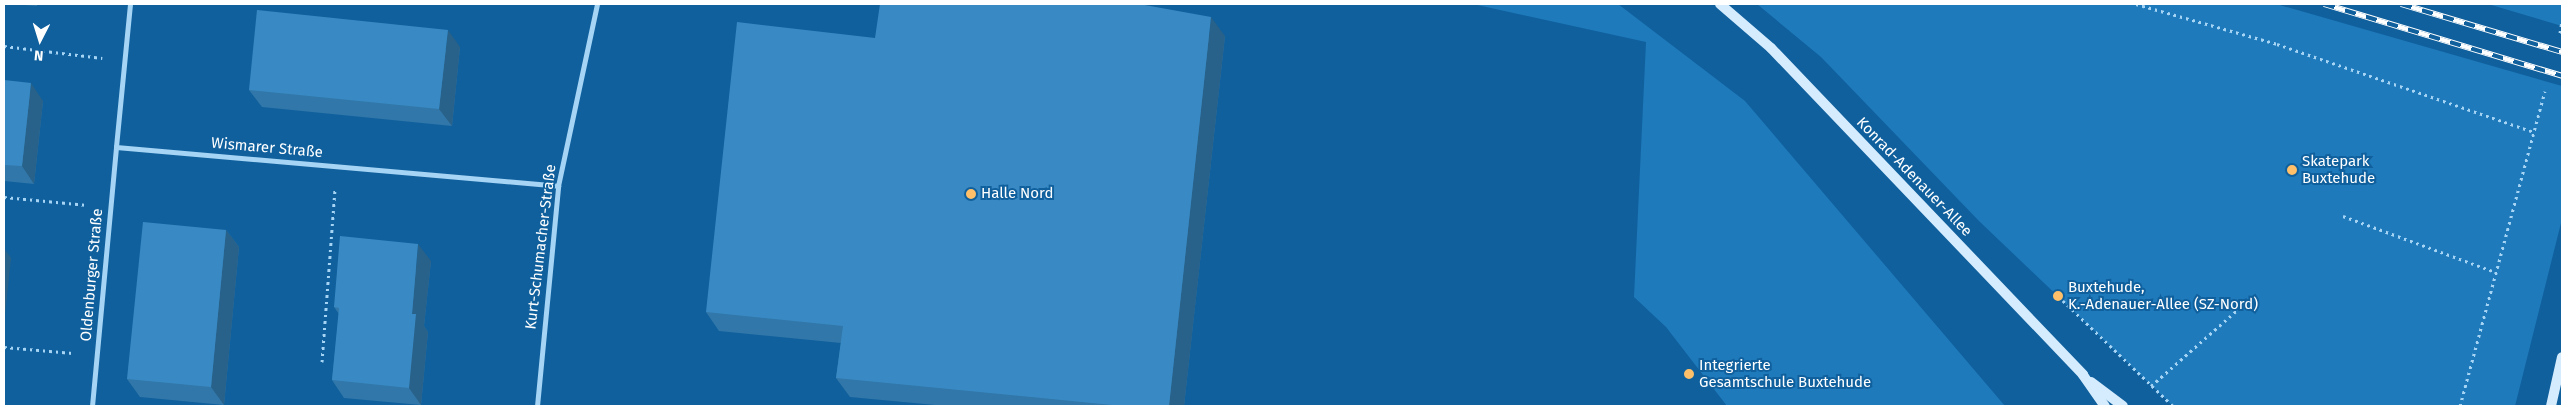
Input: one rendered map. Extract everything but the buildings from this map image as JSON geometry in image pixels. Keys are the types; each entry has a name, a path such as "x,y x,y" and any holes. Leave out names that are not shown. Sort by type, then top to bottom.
{"street":[{"path":"116,147 130,4"},
{"name":"Kurt-Schumacher-Straße","path":"537,406 558,186 597,4"},
{"name":"Konrad-Adenauer-Allee","path":"1720,4 1771,48 2082,375 2105,406"},
{"name":"Wismarer Straße","path":"116,147 558,186"},
{"name":"Oldenburger Straße","path":"92,406 116,147"},
{"path":"2551,406 2562,357"},
{"name":"Konrad-Adenauer-Allee","path":"2082,375 2123,406"}],"path":[{"path":"2136,4 2277,44 2534,132"},
{"path":"2560,33 2562,20"},
{"path":"4,46 125,61"},
{"path":"2460,406 2545,91"},
{"path":"322,362 337,166"},
{"path":"4,197 111,207"},
{"path":"2343,216 2495,272"},
{"path":"2058,296 2173,406"},
{"path":"2151,386 2245,303"},
{"path":"4,347 97,356"}],"shaded area":[{"path":"1473,4 1618,4 1745,101 2005,406 1727,406 1666,327 1634,297 1646,42"},
{"path":"1757,4 2276,4 2562,86 2562,219 2515,406 2173,406 1979,221 1821,57"},
{"path":"2488,4 2562,4 2562,26"}],"railway":[{"path":"2324,4 2562,76"},
{"path":"2401,4 2562,52"}],"place":[{"name":"Skatepark Buxtehude","path":"2292,170"},
{"name":"Halle Nord","path":"971,194"},
{"name":"Buxtehude, K.-Adenauer-Allee (SZ-Nord)","path":"2058,296"},
{"name":"Integrierte Gesamtschule Buxtehude","path":"1689,374"}]}
